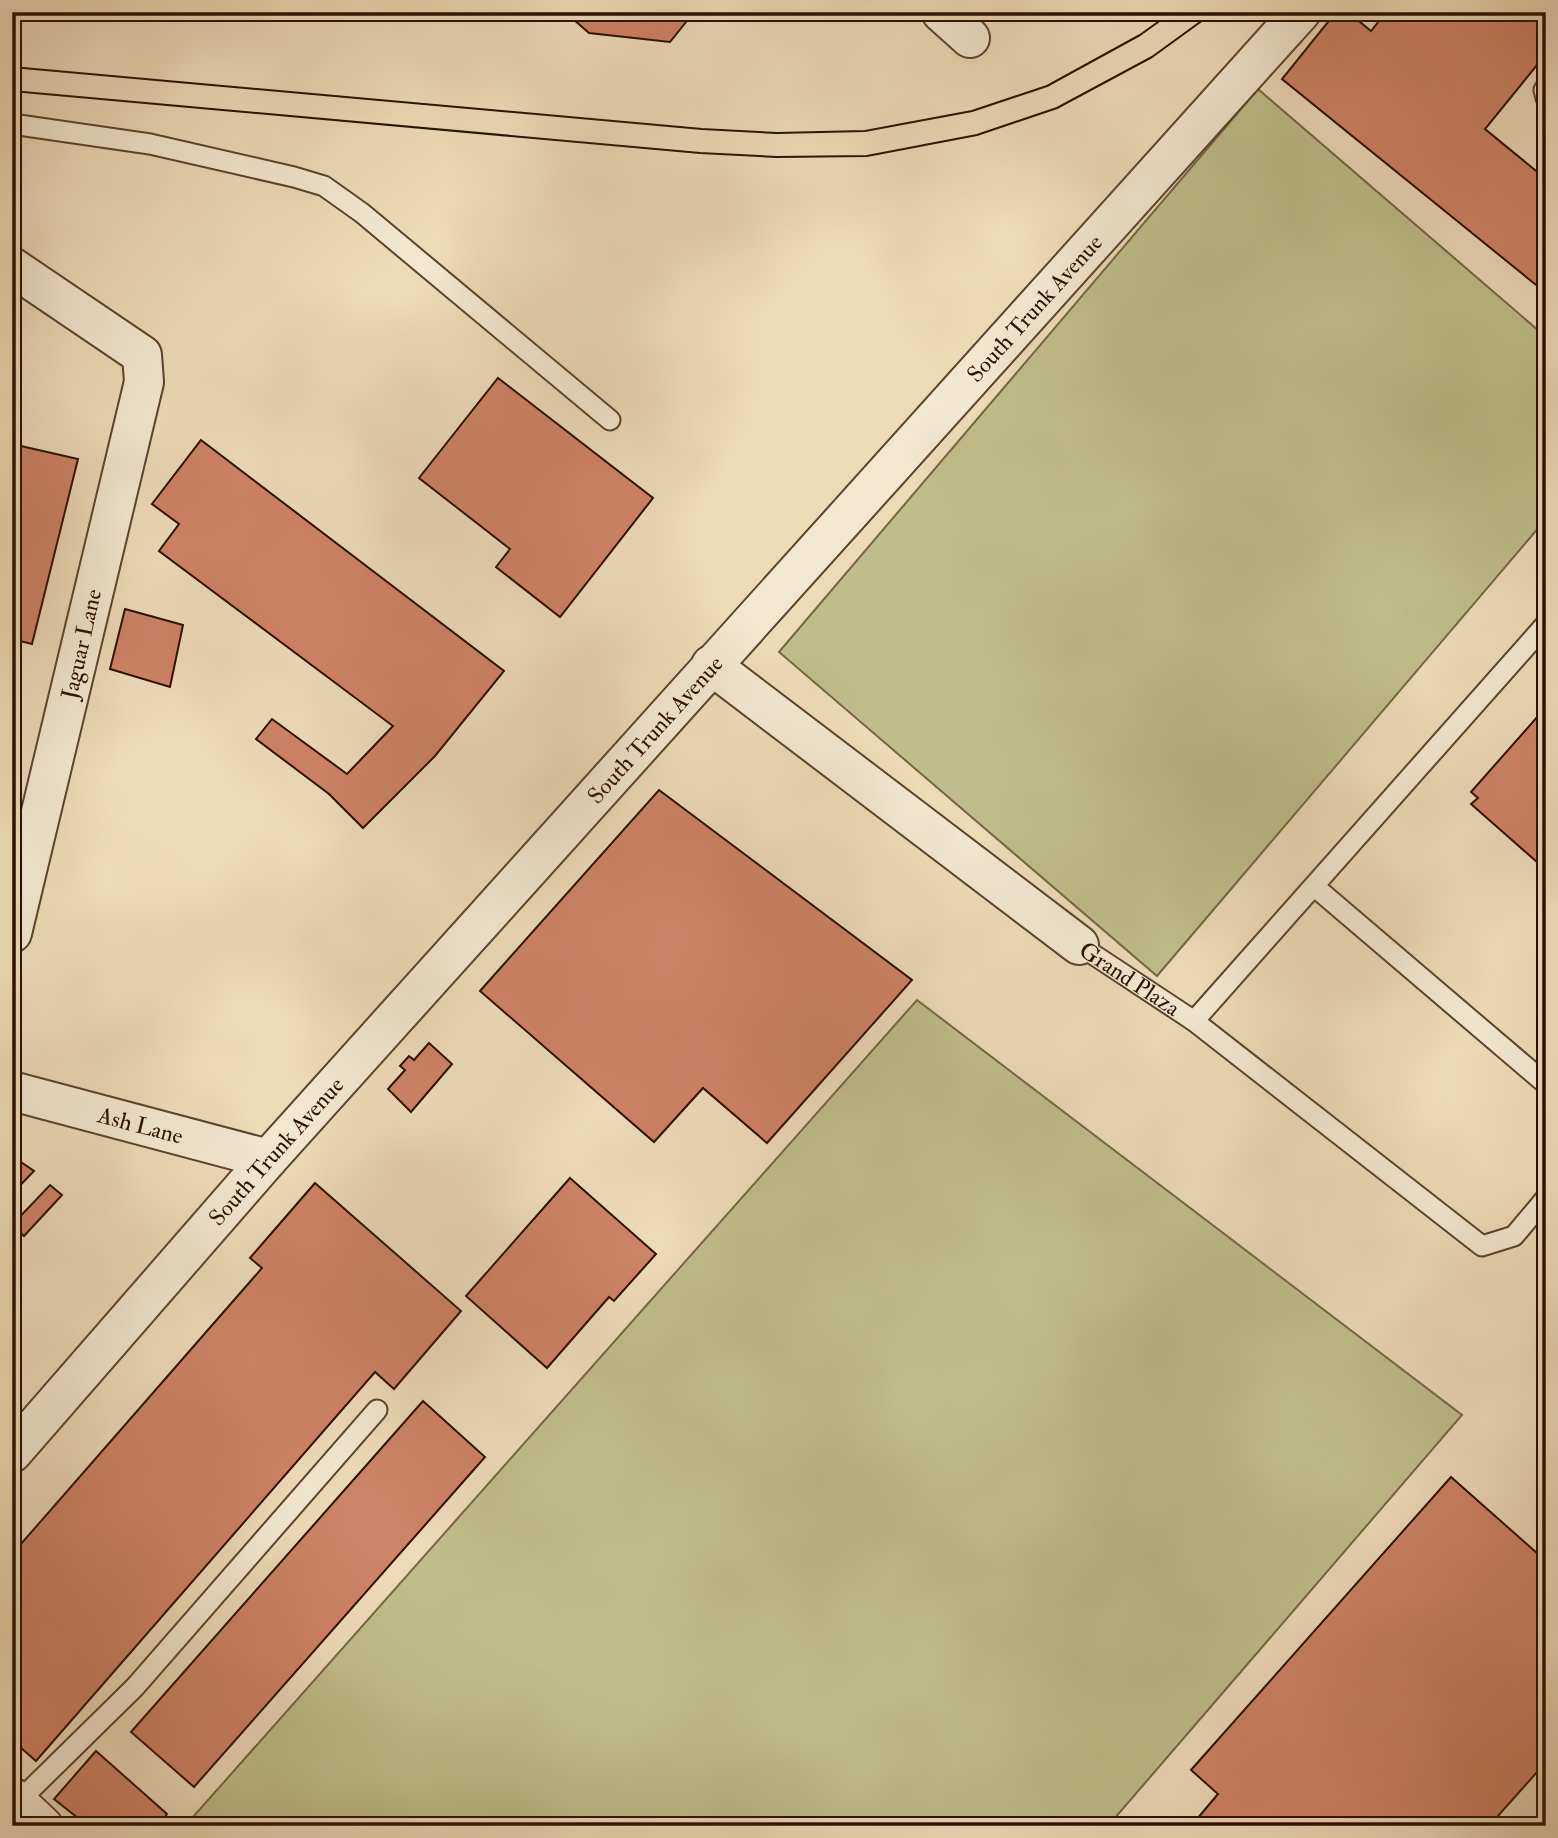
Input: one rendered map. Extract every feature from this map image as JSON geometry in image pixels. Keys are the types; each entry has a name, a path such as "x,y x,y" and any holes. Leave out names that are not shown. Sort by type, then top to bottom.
{"street":[{"path":"941,12 970,38"},
{"name":"South Trunk Avenue","path":"12,1452 268,1159 1301,12"},
{"name":"Jaguar Lane","path":"12,267 142,355 144,382 12,933"},
{"name":"Grand Plaza","path":"711,665 1079,945"},
{"name":"Ash Lane","path":"12,1091 268,1159"}],"lane":[{"path":"1546,86 1546,98"},
{"path":"12,124 150,144 324,186 362,213 610,420"},
{"path":"1194,1021 1546,624"},
{"path":"1315,887 1546,1084"},
{"name":"Grand Plaza","path":"1079,945 1194,1021 1482,1246 1514,1236 1546,1198"},
{"path":"25,1808 377,1410"}],"shaded area":[{"path":"1258,89 1546,337 1546,519 1157,976 779,652"},
{"path":"917,1000 1462,1415 1108,1826 185,1826"}],"building":[{"path":"565,12 694,12 670,42 589,33"},
{"path":"1336,12 1348,12 1371,31 1386,12 1546,12 1546,54 1485,129 1546,179 1546,293 1282,79"},
{"path":"498,378 653,498 560,617 496,567 510,549 419,478"},
{"path":"201,440 504,671 435,756 363,828 329,794 256,739 272,719 347,774 393,726 159,551 179,524 152,504"},
{"path":"12,444 78,459 32,644 12,639"},
{"path":"125,609 183,625 170,687 110,669"},
{"path":"1546,707 1546,870 1471,804 1478,798 1471,792"},
{"path":"659,790 912,980 767,1143 703,1088 654,1142 480,991"},
{"path":"429,1043 452,1064 411,1112 388,1089 405,1070 400,1066 409,1056 414,1060"},
{"path":"12,1156 34,1171 12,1194"},
{"path":"570,1178 656,1254 614,1301 609,1297 547,1368 466,1296"},
{"path":"315,1183 461,1311 394,1389 375,1372 36,1761 12,1740 12,1551 14,1552 262,1268 250,1258"},
{"path":"50,1185 62,1195 24,1236 12,1225"},
{"path":"423,1401 485,1457 194,1787 131,1732"},
{"path":"1451,1477 1546,1561 1546,1762 1489,1826 1191,1826 1218,1794 1191,1770"},
{"path":"96,1751 167,1814 158,1826 88,1826 54,1799"}],"tram line":[{"path":"12,67 702,129 777,133 865,131 972,111 1047,86 1140,35 1172,12"},
{"path":"12,91 700,153 776,157 867,156 977,135 1057,108 1152,57 1214,12"}]}
